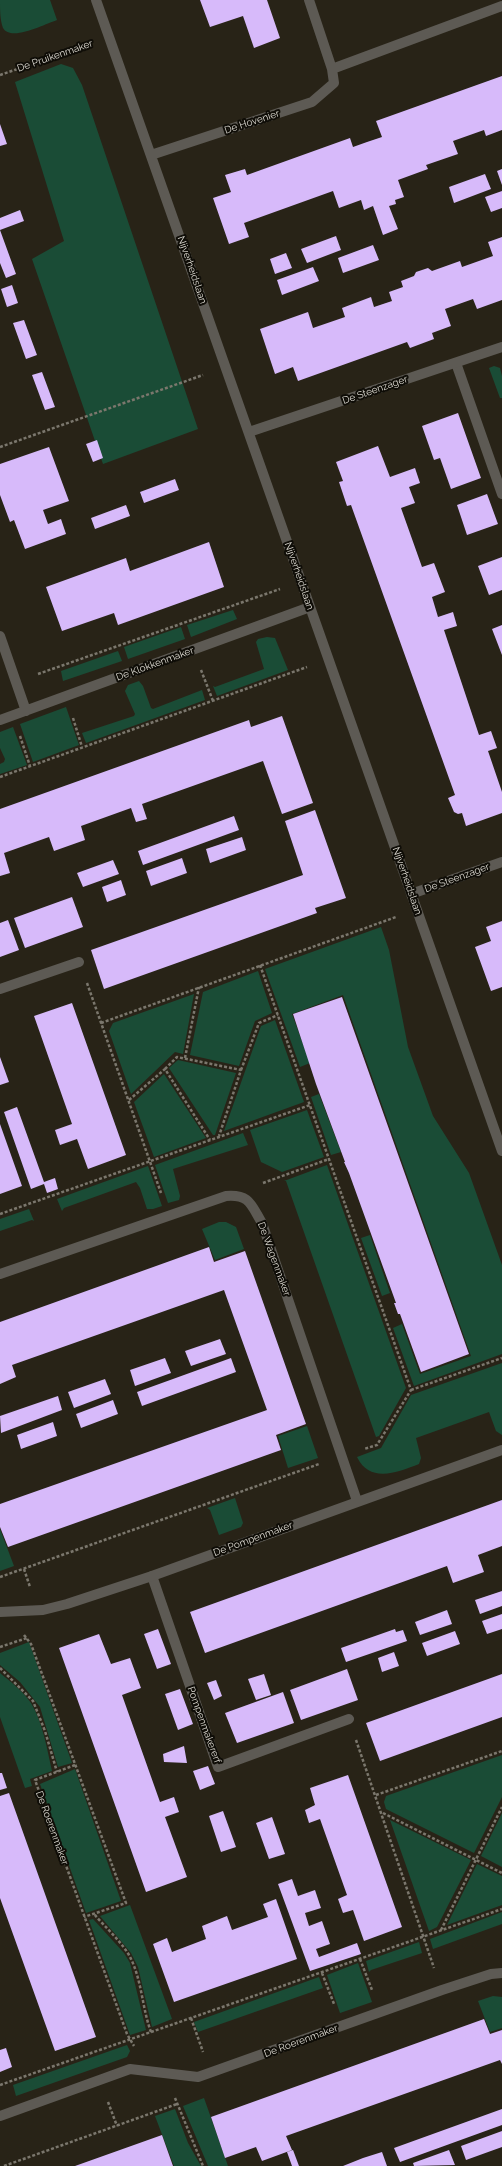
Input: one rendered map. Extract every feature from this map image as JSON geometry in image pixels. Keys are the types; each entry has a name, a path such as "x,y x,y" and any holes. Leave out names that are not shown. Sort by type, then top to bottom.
{"street":[{"name":"Nijverheidslaan","path":"96,0 502,1152"},
{"name":"De Hovenier","path":"151,155 312,102 334,83 332,69 309,0"},
{"path":"332,69 502,6"},
{"name":"De Steenzager","path":"249,432 502,347"},
{"path":"456,362 502,494"},
{"name":"De Klokkenmaker","path":"0,720 310,607"},
{"path":"0,636 26,711"},
{"name":"De Steenzager","path":"411,894 502,862"},
{"path":"0,989 79,962"},
{"path":"0,1274 226,1196 239,1195"},
{"name":"De Wagenmaker","path":"239,1195 249,1201 262,1223 357,1501"},
{"name":"De Pompenmaker","path":"0,1612 43,1610 152,1576 502,1450"},
{"name":"Pompenmakererf","path":"152,1576 218,1767 349,1719"},
{"name":"De Roerenmaker","path":"0,2116 130,2069 198,2077 442,1990 491,1974 502,1973"}],"path":[{"name":"De Pruikenmaker","path":"0,75 110,37"},
{"path":"0,447 226,367"},
{"path":"18,686 29,677 301,581"},
{"path":"194,649 213,701"},
{"path":"0,777 329,660"},
{"path":"66,696 82,747"},
{"path":"13,715 30,766"},
{"path":"101,1023 417,910"},
{"path":"79,962 170,1216"},
{"path":"186,1058 199,987"},
{"path":"219,1137 259,1023 278,1015"},
{"path":"128,1100 165,1070 177,1056 242,1070"},
{"path":"165,1070 210,1140"},
{"path":"0,1214 310,1105"},
{"path":"239,1195 273,1179 329,1159"},
{"path":"411,1390 502,1358"},
{"path":"21,1633 31,1644 126,1903 84,1917"},
{"path":"0,1647 27,1638"},
{"path":"0,1668 27,1695 35,1706 45,1731 57,1772"},
{"path":"349,1719 442,1990"},
{"path":"376,1795 502,1750"},
{"name":"De Roerenmaker","path":"76,1765 35,1780 130,2039 141,2057 158,2072"},
{"path":"441,1931 502,1807"},
{"path":"382,1813 502,1873"},
{"path":"0,2085 502,1909"},
{"path":"94,1914 130,1956 151,2032"},
{"path":"360,1959 379,2013"},
{"path":"322,1973 342,2026"},
{"path":"191,2018 210,2073"},
{"path":"4,2166 177,2104 203,2166"}],"green space":[{"path":"0,0 50,0 57,20 20,33 7,32 2,25"},
{"path":"61,64 73,68 82,85 198,429 103,464 32,259 64,241 15,82"},
{"path":"494,366 500,368 502,376 502,398 500,398 489,368"},
{"path":"233,610 237,619 191,637 187,625"},
{"path":"181,627 185,639 128,659 124,647"},
{"path":"267,637 275,638 288,670 217,696 213,686 215,687 264,669 256,642 258,639"},
{"path":"118,651 122,661 63,681 61,671"},
{"path":"139,681 143,686 151,708 153,709 202,690 205,700 86,743 82,733 134,716 135,714 125,691 128,685"},
{"path":"66,707 79,745 33,762 20,724"},
{"path":"13,727 27,765 0,774 0,764 4,762 5,759 0,748 0,732"},
{"path":"381,927 389,950 408,1047 433,1116 469,1173 502,1265 502,1354 414,1386 393,1328 402,1324 420,1374 471,1356 343,995 292,1014 310,1063 300,1067 265,969"},
{"path":"258,971 272,1013 255,1021 239,1066 190,1055 203,992"},
{"path":"194,994 183,1054 175,1052 131,1094 109,1031 113,1023"},
{"path":"275,1020 304,1102 224,1131 261,1026"},
{"path":"178,1060 236,1073 215,1135 213,1135 169,1068"},
{"path":"164,1074 206,1138 154,1157 134,1102"},
{"path":"319,1094 341,1152 331,1155 311,1097"},
{"path":"307,1110 324,1157 282,1172 261,1162 250,1130"},
{"path":"243,1133 248,1145 173,1169 180,1196 179,1200 168,1203 155,1165"},
{"path":"327,1165 406,1388 379,1436 376,1437 286,1181 284,1181"},
{"path":"148,1166 162,1206 147,1209 140,1188 136,1182 64,1208 62,1211 57,1199"},
{"path":"29,1209 34,1221 32,1220 0,1231 0,1219"},
{"path":"219,1222 226,1222 236,1227 244,1249 215,1260 202,1229"},
{"path":"370,1235 390,1293 382,1296 361,1238"},
{"path":"502,1363 502,1435 496,1431 489,1412 416,1438 421,1458 419,1464 402,1470 385,1474 369,1471 357,1457 381,1448 411,1395"},
{"path":"307,1426 318,1458 288,1468 278,1436"},
{"path":"235,1498 243,1523 241,1527 219,1535 210,1510 207,1508"},
{"path":"0,1529 14,1566 0,1571"},
{"path":"29,1642 72,1763 58,1767 40,1707 20,1682 0,1665 0,1653"},
{"path":"0,1673 13,1683 31,1703 42,1728 52,1771 30,1779 32,1786 25,1788 0,1717"},
{"path":"502,1755 502,1797 474,1853 386,1809 384,1802 386,1796"},
{"path":"75,1769 121,1901 86,1913 40,1784"},
{"path":"502,1813 502,1867 481,1856"},
{"path":"390,1820 471,1860 437,1927 429,1931"},
{"path":"477,1864 502,1876 502,1905 447,1925"},
{"path":"130,1905 172,2019 152,2027 138,1967 131,1953 100,1916"},
{"path":"502,1912 502,1924 433,1949 430,1939"},
{"path":"93,1919 124,1953 130,1963 146,2030 130,2035 89,1920"},
{"path":"419,1942 422,1953 371,1970 369,1972 366,1961"},
{"path":"358,1963 372,2002 340,2013 327,1975"},
{"path":"319,1977 323,1988 198,2032 194,2022"},
{"path":"493,1996 502,1997 502,2028 490,2032 478,2001"},
{"path":"127,2045 130,2051 127,2057 16,2096 13,2085"},
{"path":"204,2098 228,2166 208,2166 183,2106"},
{"path":"175,2109 188,2143 201,2166 174,2166 155,2116"}],"building":[{"path":"200,0 267,0 280,38 254,48 243,16 210,27"},
{"path":"502,76 502,130 486,136 484,130 453,141 458,154 426,165 428,169 398,180 404,197 395,200 396,204 389,206 398,229 383,235 373,206 364,210 361,200 339,208 333,191 244,223 249,237 229,244 213,198 231,192 225,175 245,169 247,175 350,138 353,147 382,137 376,121"},
{"path":"0,124 7,144 0,146"},
{"path":"502,169 502,185 497,171"},
{"path":"485,174 491,189 454,203 449,187"},
{"path":"502,191 502,208 491,212 485,197"},
{"path":"20,210 24,221 0,230 0,218"},
{"path":"0,230 16,274 6,278 0,263"},
{"path":"336,236 341,250 307,263 301,249"},
{"path":"502,237 502,300 477,309 473,299 445,309 451,326 432,333 434,339 410,348 407,342 298,381 293,367 275,374 260,329 308,312 313,328 345,317 342,308 371,297 374,307 392,301 389,292 403,287 401,281 414,276 416,272 428,268 432,271 460,261 462,267 493,256 488,242"},
{"path":"373,245 379,260 343,273 338,258"},
{"path":"286,253 292,268 275,274 270,259"},
{"path":"313,267 319,281 282,295 277,280"},
{"path":"12,285 18,303 7,307 1,289"},
{"path":"24,320 37,355 26,359 13,323"},
{"path":"42,372 55,407 45,410 32,375"},
{"path":"458,413 481,478 451,489 440,458 434,460 422,426"},
{"path":"97,440 103,458 93,462 86,444"},
{"path":"378,446 390,477 415,468 420,483 409,487 415,503 401,508 422,567 434,563 445,592 432,597 438,617 453,612 457,626 444,630 479,735 491,731 497,748 488,751 502,792 502,813 466,826 462,813 458,814 454,812 448,798 455,795 351,505 347,506 339,482 343,481 336,462"},
{"path":"49,447 69,501 43,510 48,524 61,519 66,534 25,549 14,520 10,522 0,495 0,464"},
{"path":"175,479 179,490 144,503 140,492"},
{"path":"487,494 498,524 467,535 457,505"},
{"path":"126,505 130,516 95,529 91,518"},
{"path":"209,542 224,587 118,625 114,613 62,631 46,587 126,558 130,571"},
{"path":"502,557 502,590 489,595 478,566"},
{"path":"502,625 502,655 492,629"},
{"path":"282,716 313,803 282,814 263,761 142,804 147,819 136,822 131,808 81,826 85,840 54,851 49,837 4,853 10,873 0,876 0,809 249,720 251,727"},
{"path":"315,810 346,898 315,908 317,913 104,989 91,950 303,875 285,821"},
{"path":"234,816 239,830 143,865 138,851"},
{"path":"242,837 246,850 210,863 206,849"},
{"path":"182,858 187,873 151,886 146,871"},
{"path":"113,860 119,874 83,887 77,873"},
{"path":"121,880 126,895 107,902 102,887"},
{"path":"72,897 83,927 25,948 14,918"},
{"path":"8,920 19,950 0,957 0,923"},
{"path":"502,921 502,987 491,991 475,947 491,941 486,927"},
{"path":"342,997 469,1354 421,1372 400,1314 398,1314 394,1303 396,1303 316,1084 293,1014"},
{"path":"72,1003 126,1155 88,1169 77,1139 60,1145 55,1130 72,1124 34,1016"},
{"path":"0,1057 9,1082 0,1085"},
{"path":"17,1107 44,1182 55,1178 58,1189 47,1193 44,1184 31,1189 4,1112"},
{"path":"0,1124 22,1186 0,1194"},
{"path":"209,1247 214,1262 245,1251 306,1424 276,1435 281,1450 8,1547 0,1527 0,1504 267,1410 224,1290 12,1365 16,1377 0,1384 0,1322"},
{"path":"220,1339 226,1354 191,1366 185,1351"},
{"path":"165,1358 171,1373 135,1386 130,1370"},
{"path":"231,1358 236,1372 142,1406 137,1392"},
{"path":"105,1379 111,1394 74,1408 68,1392"},
{"path":"58,1396 62,1410 1,1433 0,1416"},
{"path":"113,1400 118,1414 81,1428 76,1414"},
{"path":"53,1422 57,1436 21,1449 17,1435"},
{"path":"502,1500 502,1546 478,1555 484,1572 453,1583 447,1566 205,1653 190,1612"},
{"path":"502,1591 502,1606 480,1614 475,1600"},
{"path":"447,1610 452,1624 420,1635 415,1622"},
{"path":"502,1614 502,1629 487,1634 482,1621"},
{"path":"158,1629 171,1664 157,1669 144,1634"},
{"path":"395,1629 396,1632 403,1630 407,1641 346,1662 341,1648"},
{"path":"455,1631 460,1644 427,1656 422,1643"},
{"path":"99,1634 111,1664 130,1658 141,1688 122,1695 160,1802 174,1797 179,1812 165,1817 187,1877 146,1892 59,1648"},
{"path":"394,1652 399,1666 382,1672 378,1658"},
{"path":"347,1669 358,1700 301,1720 290,1690"},
{"path":"264,1674 271,1695 256,1700 248,1679"},
{"path":"502,1674 502,1717 380,1761 366,1723"},
{"path":"216,1680 222,1696 214,1700 207,1683"},
{"path":"180,1689 193,1724 178,1730 165,1694"},
{"path":"283,1692 294,1723 237,1743 225,1713"},
{"path":"184,1746 187,1763 164,1762 163,1754"},
{"path":"208,1766 215,1784 200,1790 193,1771"},
{"path":"0,1773 2,1773 7,1788 0,1790"},
{"path":"348,1775 402,1927 364,1941 353,1910 343,1913 338,1899 347,1895 320,1819 309,1823 305,1810 315,1805 310,1788"},
{"path":"9,1793 96,2037 55,2051 0,1898 0,1796"},
{"path":"223,1811 236,1847 221,1852 209,1816"},
{"path":"272,1817 285,1854 269,1859 256,1823"},
{"path":"292,1879 298,1896 315,1890 321,1908 305,1913 309,1926 322,1921 330,1944 316,1949 319,1957 357,1943 361,1954 310,1971 278,1884"},
{"path":"276,1899 297,1959 174,2002 153,1944 167,1938 172,1952 206,1939 202,1926 227,1916 232,1930 268,1917 263,1904"},
{"path":"484,2019 490,2034 502,2030 502,2064 500,2060 286,2136 292,2150 262,2161 256,2147 225,2158 211,2117"},
{"path":"6,2048 12,2067 0,2072 0,2050"},
{"path":"502,2109 502,2125 400,2162 394,2148"},
{"path":"502,2131 502,2147 466,2160 461,2146"},
{"path":"162,2135 173,2166 75,2166"},
{"path":"293,2150 299,2166 292,2166 287,2152"},
{"path":"449,2150 455,2165 414,2166 413,2163"},
{"path":"382,2152 387,2166 343,2166 363,2158"}]}
